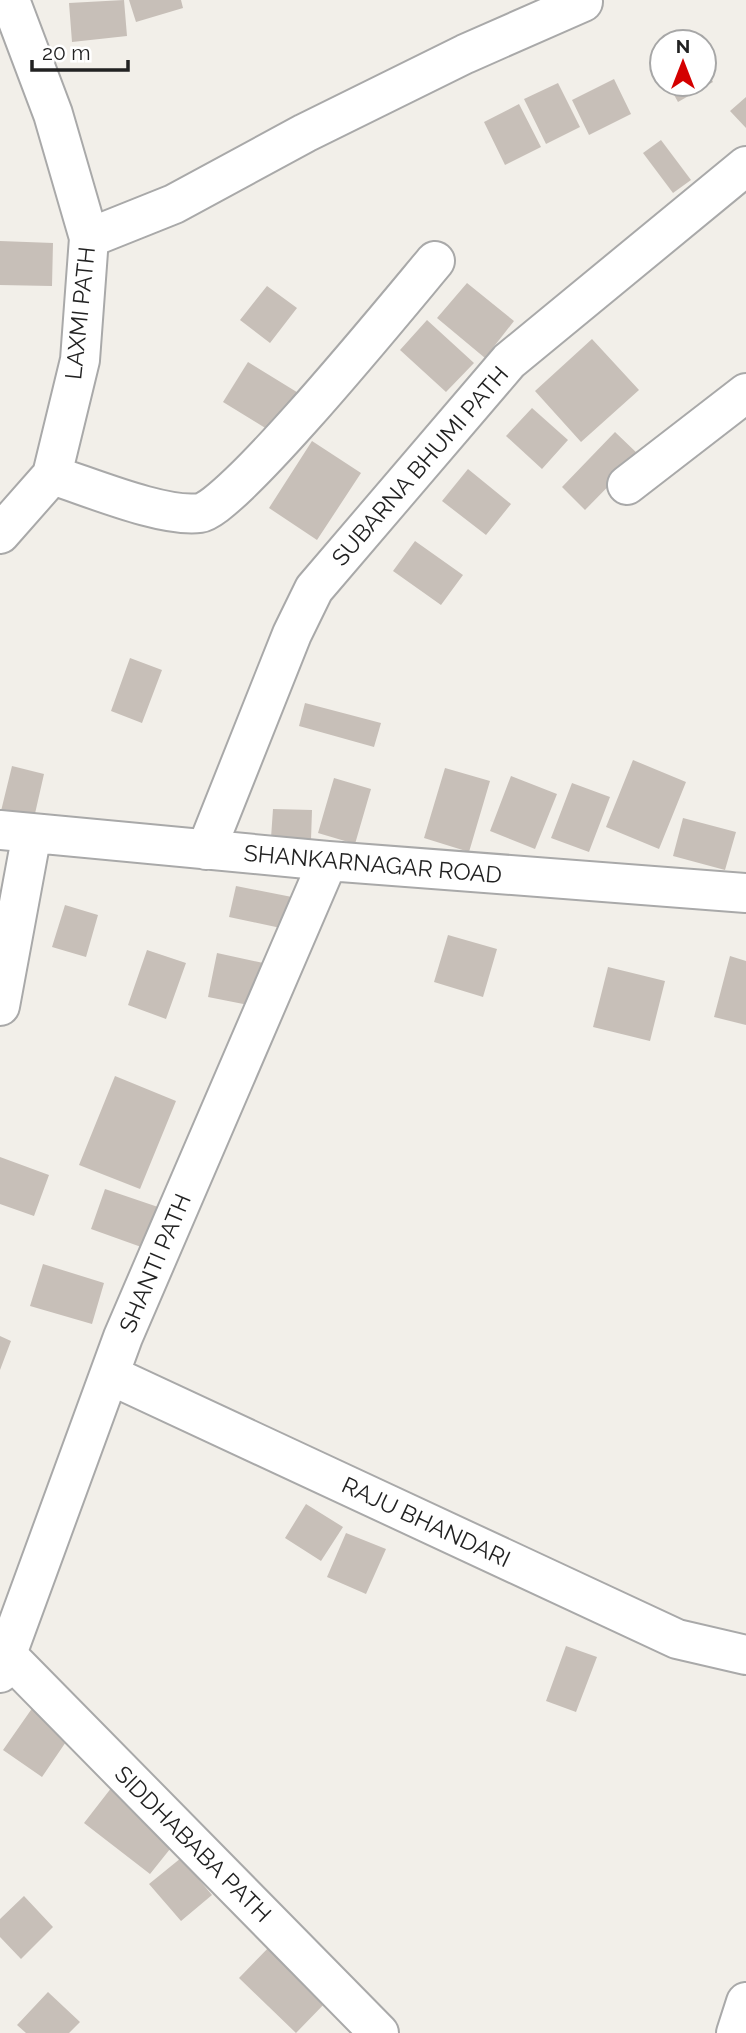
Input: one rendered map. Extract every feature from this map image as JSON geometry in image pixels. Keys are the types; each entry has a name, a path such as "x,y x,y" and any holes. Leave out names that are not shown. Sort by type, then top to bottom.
{"street":[{"name":"LAXMI PATH","path":"0,534 52,475 80,360 89,237 53,114 10,0"},
{"path":"89,237 174,204 305,133 465,54 583,2"},
{"name":"SUBARNA BHUMI PATH","path":"206,850 292,634 314,589 509,361 746,166"},
{"path":"52,475 180,515 204,513 226,497 310,410 435,261"},
{"path":"627,485 746,393"},
{"path":"0,1006 16,832"},
{"name":"SHANKARNAGAR ROAD","path":"16,832 328,861 746,893"},
{"name":"SHANTI PATH","path":"3,1664 110,1375 328,861"},
{"name":"RAJU BHANDARI","path":"110,1375 677,1639 746,1656"},
{"name":"SIDDHABABA PATH","path":"3,1664 379,2033"},
{"path":"736,2033 746,2002"}],"building":[{"path":"124,0 127,36 72,42 69,3"},
{"path":"129,0 181,0 183,8 136,22"},
{"path":"614,79 631,114 589,135 572,100"},
{"path":"558,83 580,127 546,144 524,99"},
{"path":"746,97 746,128 730,111"},
{"path":"519,104 541,147 505,165 484,122"},
{"path":"661,140 691,180 673,193 643,153"},
{"path":"0,241 53,243 52,286 0,285"},
{"path":"467,283 514,321 485,358 437,318"},
{"path":"267,286 297,308 270,343 240,320"},
{"path":"427,320 474,363 446,392 400,350"},
{"path":"592,339 639,390 581,442 535,391"},
{"path":"248,362 300,394 275,434 223,402"},
{"path":"532,408 568,440 542,469 506,436"},
{"path":"615,432 639,455 585,510 562,487"},
{"path":"312,441 361,473 317,540 269,508"},
{"path":"468,469 511,504 486,535 442,501"},
{"path":"415,541 463,575 441,605 393,571"},
{"path":"130,658 162,670 142,723 111,711"},
{"path":"305,703 381,723 374,747 299,726"},
{"path":"633,760 686,782 659,849 606,827"},
{"path":"12,766 44,774 34,818 1,811"},
{"path":"445,768 490,781 469,852 424,838"},
{"path":"511,776 557,794 535,849 490,831"},
{"path":"334,778 371,789 355,844 318,833"},
{"path":"572,783 610,797 589,852 551,838"},
{"path":"273,809 312,810 311,840 271,838"},
{"path":"683,818 736,832 725,870 673,856"},
{"path":"236,886 297,898 290,930 229,917"},
{"path":"65,905 98,915 86,957 52,947"},
{"path":"448,935 497,949 483,997 434,982"},
{"path":"147,950 186,963 166,1019 128,1005"},
{"path":"217,953 268,964 258,1007 208,997"},
{"path":"730,956 746,961 746,1025 714,1017"},
{"path":"608,967 665,981 650,1041 593,1027"},
{"path":"115,1076 176,1101 140,1189 79,1165"},
{"path":"0,1157 49,1175 34,1216 0,1204"},
{"path":"105,1189 158,1207 144,1248 91,1229"},
{"path":"43,1264 104,1283 92,1324 30,1306"},
{"path":"0,1336 11,1341 0,1370"},
{"path":"306,1504 343,1527 321,1561 285,1538"},
{"path":"346,1533 386,1549 366,1594 327,1577"},
{"path":"566,1646 597,1657 576,1712 546,1701"},
{"path":"33,1707 72,1733 42,1777 3,1750"},
{"path":"112,1787 178,1839 150,1874 84,1823"},
{"path":"181,1858 212,1895 181,1921 149,1884"},
{"path":"24,1896 53,1927 21,1959 0,1937 0,1919"},
{"path":"272,1944 329,1999 296,2033 239,1978"},
{"path":"48,1992 80,2022 69,2033 26,2033 17,2025"}]}
